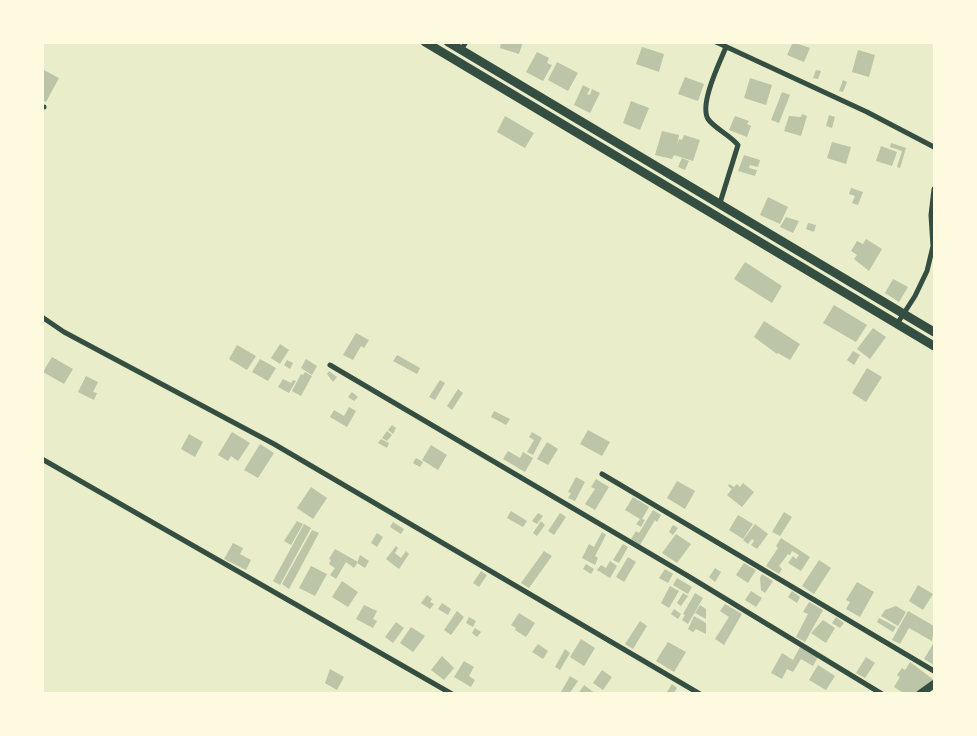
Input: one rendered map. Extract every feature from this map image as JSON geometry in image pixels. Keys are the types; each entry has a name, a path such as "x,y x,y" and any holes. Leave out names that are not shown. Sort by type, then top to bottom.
{"main road":[{"path":"425,42 934,346"},
{"path":"442,53 448,42 464,46 934,332"}],"street":[{"path":"716,42 868,112 934,147"},
{"path":"720,203 738,145 708,119 706,108 708,93 726,47"},
{"path":"897,324 915,296 927,271 933,246 931,215 934,189"},
{"path":"42,317 64,332 274,444 700,694"},
{"path":"330,365 688,576 882,694"},
{"path":"42,459 452,694"},
{"path":"602,474 934,671"},
{"path":"920,694 934,684"}],"building":[{"path":"501,42 523,42 519,54 500,48"},
{"path":"793,42 810,48 804,62 787,55"},
{"path":"642,47 664,54 659,72 636,64"},
{"path":"858,50 875,55 869,77 852,72"},
{"path":"537,52 549,58 547,63 552,65 543,81 526,72"},
{"path":"557,62 578,73 568,91 548,80"},
{"path":"42,69 59,78 46,102 42,100"},
{"path":"816,70 821,71 818,79 813,78"},
{"path":"685,77 704,84 698,101 678,94"},
{"path":"750,78 772,85 766,105 744,98"},
{"path":"843,80 847,82 843,92 839,91"},
{"path":"583,85 590,89 587,94 590,95 592,89 600,93 590,113 574,105"},
{"path":"782,92 790,95 779,123 771,120"},
{"path":"631,101 649,108 640,130 623,123"},
{"path":"802,114 807,116 801,136 784,131 789,116 801,117"},
{"path":"829,115 835,117 832,128 826,126"},
{"path":"505,116 534,133 525,148 497,132"},
{"path":"735,116 749,121 747,124 751,126 747,137 729,130"},
{"path":"662,131 679,135 677,146 679,139 682,140 684,135 700,140 693,161 674,155 672,159 655,155"},
{"path":"832,142 851,147 846,164 827,158"},
{"path":"891,143 906,148 900,168 897,167 902,151 890,147"},
{"path":"881,146 897,152 892,166 876,161"},
{"path":"744,155 760,160 758,167 750,165 749,168 757,170 755,176 738,171"},
{"path":"682,158 689,161 685,170 678,167"},
{"path":"851,188 863,192 858,205 852,203 855,196 849,194"},
{"path":"768,197 788,207 780,224 760,215"},
{"path":"786,217 799,221 793,233 780,227"},
{"path":"808,223 816,225 814,232 806,229"},
{"path":"866,239 882,249 869,271 854,259 857,255 851,251 857,241 863,244"},
{"path":"745,262 782,286 772,303 734,279"},
{"path":"893,279 908,287 899,302 885,293"},
{"path":"834,305 867,325 856,342 823,323"},
{"path":"764,321 800,344 790,360 777,354 754,337"},
{"path":"873,328 886,337 870,359 857,349"},
{"path":"356,333 369,340 364,348 361,346 353,360 343,355"},
{"path":"280,344 289,350 280,364 271,358"},
{"path":"237,345 256,356 247,370 229,359"},
{"path":"853,351 860,355 854,365 847,360"},
{"path":"397,355 420,368 417,374 393,361"},
{"path":"52,357 73,369 64,384 43,372"},
{"path":"260,359 276,368 268,381 252,372"},
{"path":"306,359 317,366 312,375 301,368"},
{"path":"287,360 293,363 290,369 284,365"},
{"path":"867,368 882,377 866,402 852,393"},
{"path":"329,371 337,377 333,382 327,374"},
{"path":"305,372 312,376 301,396 292,391 301,374 303,375"},
{"path":"86,376 98,382 93,392 97,393 94,400 78,392"},
{"path":"283,379 291,383 293,380 296,381 289,393 278,387"},
{"path":"440,380 445,383 435,400 429,397"},
{"path":"458,389 463,393 452,410 447,406"},
{"path":"352,392 358,397 354,401 348,397"},
{"path":"349,407 356,411 347,427 330,417 334,410 344,416"},
{"path":"494,411 510,419 506,425 491,417"},
{"path":"392,425 396,428 393,434 388,430"},
{"path":"588,430 610,442 602,456 580,444"},
{"path":"387,431 392,435 387,441 382,438"},
{"path":"232,432 250,443 238,461 231,456 228,461 218,455"},
{"path":"532,432 542,438 533,455 527,452 534,440 529,437"},
{"path":"189,434 203,442 195,457 181,449"},
{"path":"381,439 389,443 387,448 378,443"},
{"path":"547,442 558,449 548,465 537,459"},
{"path":"260,444 274,453 258,478 244,470"},
{"path":"431,445 447,455 438,470 422,460"},
{"path":"508,451 520,458 523,452 533,458 525,472 503,459"},
{"path":"416,458 423,462 420,467 413,463"},
{"path":"576,477 585,482 575,501 568,498 571,493 568,492"},
{"path":"596,479 609,487 595,510 585,504 595,489 591,487"},
{"path":"677,481 695,491 685,509 667,498"},
{"path":"743,483 754,492 742,507 727,495 732,489 728,486 729,484 734,487 737,484 740,487"},
{"path":"311,487 327,498 313,519 297,508"},
{"path":"633,497 649,507 642,519 645,520 641,527 636,524 640,519 625,510"},
{"path":"653,510 661,515 657,522 655,520 640,545 631,539 636,531 639,533"},
{"path":"511,511 527,521 523,527 507,518"},
{"path":"784,512 792,517 780,536 772,532"},
{"path":"538,513 543,516 537,524 532,521"},
{"path":"560,513 566,517 554,535 548,531"},
{"path":"738,515 753,524 743,539 729,530"},
{"path":"297,521 303,524 291,545 284,541"},
{"path":"541,521 545,525 537,536 533,533"},
{"path":"393,522 404,529 401,534 390,527"},
{"path":"304,524 311,528 280,585 273,581"},
{"path":"755,524 768,534 757,549 751,545 754,541 752,539 748,544 743,540"},
{"path":"673,525 678,528 673,535 669,532"},
{"path":"312,530 319,533 289,589 282,584"},
{"path":"602,532 606,535 595,556 598,558 595,565 582,558 589,544 594,547"},
{"path":"377,533 383,537 377,547 371,543"},
{"path":"676,534 691,544 677,563 662,553"},
{"path":"781,538 810,557 801,571 788,563 793,556 796,559 799,555 792,551 779,566 782,569 779,574 766,566 778,548 776,546"},
{"path":"233,543 243,548 240,554 251,560 246,570 224,559"},
{"path":"623,544 628,547 619,563 613,560"},
{"path":"396,546 398,548 395,553 401,558 406,551 409,554 399,569 386,559"},
{"path":"335,549 358,562 354,568 346,562 336,579 330,575 335,568 329,564 331,560 329,559"},
{"path":"544,551 552,556 529,588 521,583"},
{"path":"360,555 369,561 365,568 357,563"},
{"path":"628,557 636,562 624,582 616,577"},
{"path":"819,560 831,568 814,594 802,586"},
{"path":"610,561 617,566 610,578 597,570 601,565 606,568"},
{"path":"744,563 756,570 748,583 736,575"},
{"path":"586,564 594,569 591,574 583,569"},
{"path":"311,566 327,574 315,596 299,588"},
{"path":"715,568 721,572 715,582 709,577"},
{"path":"665,569 673,574 668,583 659,578"},
{"path":"481,571 487,575 479,587 473,583"},
{"path":"762,574 773,581 765,593 761,590 760,578"},
{"path":"677,578 692,587 688,594 673,585"},
{"path":"342,581 358,592 348,607 332,597"},
{"path":"857,582 874,592 860,617 846,609 850,602 846,600"},
{"path":"918,585 933,594 923,610 909,601"},
{"path":"670,586 679,591 669,608 661,603"},
{"path":"751,591 762,598 756,607 745,600"},
{"path":"792,591 800,597 797,603 788,597"},
{"path":"683,593 688,596 681,606 677,603"},
{"path":"695,593 703,598 688,624 682,620 685,615 683,614"},
{"path":"427,595 432,599 430,602 434,604 430,609 421,603"},
{"path":"809,602 823,610 805,642 796,637 808,614 803,612"},
{"path":"442,603 451,609 448,615 438,609"},
{"path":"725,604 742,614 724,645 715,639 729,617 720,611"},
{"path":"364,605 377,611 373,619 377,621 373,628 356,619"},
{"path":"700,605 706,609 706,619 695,613"},
{"path":"896,606 906,612 898,626 881,616 885,610"},
{"path":"674,609 681,614 678,619 671,614"},
{"path":"457,611 464,617 451,635 444,630"},
{"path":"908,611 934,626 932,641 909,628 900,644 892,640"},
{"path":"519,613 535,623 526,637 511,625"},
{"path":"694,616 706,623 706,634 696,629 693,632 688,629"},
{"path":"469,617 476,621 473,627 466,623"},
{"path":"836,617 844,623 840,628 832,623"},
{"path":"879,618 896,627 893,632 877,622"},
{"path":"823,620 835,628 826,643 811,633"},
{"path":"640,621 647,626 633,649 625,644"},
{"path":"396,622 404,628 393,643 385,637"},
{"path":"411,627 425,636 413,652 400,643"},
{"path":"475,628 481,632 477,637 472,633"},
{"path":"581,639 595,648 584,666 570,657"},
{"path":"668,642 686,652 674,672 656,661"},
{"path":"538,644 548,651 543,659 532,652"},
{"path":"933,644 934,646 934,665 924,659"},
{"path":"800,647 818,657 813,666 801,659 793,672 787,669 782,679 771,673 782,653 793,660"},
{"path":"565,649 570,653 560,670 555,667"},
{"path":"442,656 454,668 444,680 431,670"},
{"path":"866,657 875,663 865,678 856,673"},
{"path":"464,661 474,667 469,676 475,680 471,687 454,677"},
{"path":"910,662 934,680 913,694 905,694 894,687 900,677 897,675 902,668 905,670"},
{"path":"818,665 835,676 826,690 809,680"},
{"path":"330,669 344,677 337,690 325,683"},
{"path":"602,670 612,677 603,690 593,683"},
{"path":"570,676 578,681 569,694 564,694 561,692"},
{"path":"672,684 677,688 673,694 669,694 667,692"},
{"path":"584,685 596,694 578,694"}]}
